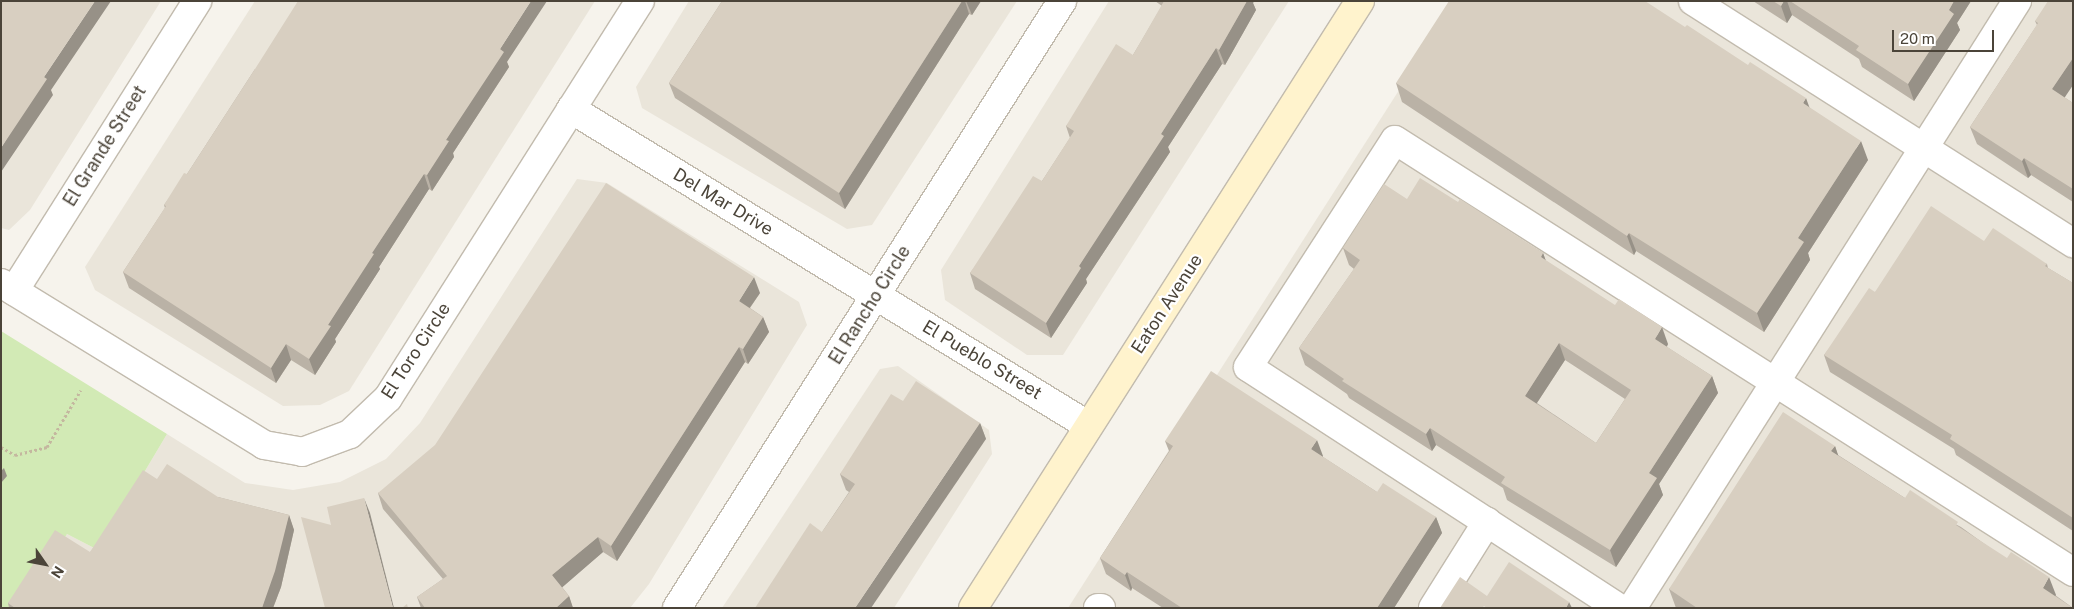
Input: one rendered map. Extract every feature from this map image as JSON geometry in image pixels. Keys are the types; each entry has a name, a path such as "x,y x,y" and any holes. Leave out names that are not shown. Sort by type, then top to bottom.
{"street":[{"name":"El Grande Street","path":"8,287 197,1"},
{"name":"El Toro Circle","path":"8,287 264,445 302,452 350,434 388,398 640,1"},
{"name":"El Rancho Circle","path":"676,608 1062,1"},
{"name":"Eaton Avenue","path":"973,608 1360,1"},
{"path":"1693,1 2073,243"},
{"path":"1632,608 2016,1"},
{"name":"Del Mar Drive","path":"571,109 876,295"},
{"path":"1619,608 1248,367 1395,140 2073,572"},
{"name":"El Pueblo Street","path":"876,295 1089,426"},
{"path":"1433,608 1487,522"}],"path":[{"path":"1,447 15,455 47,447 81,390"}],"shaded area":[{"path":"1,1 161,1 30,210 9,230 1,228"},
{"path":"255,1 595,1 349,391 320,405 283,406 95,290 85,267"},
{"path":"689,1 1017,1 872,225 847,229 642,108 636,87"},
{"path":"1109,1 1289,1 1063,355 1027,355 945,300 941,270"},
{"path":"1456,1 2073,1 2073,608 1068,608"},
{"path":"577,179 607,183 799,302 807,325 649,584 630,608 21,608 67,534 98,550 167,434 245,483 293,490 340,482 386,459 420,423"},
{"path":"898,366 989,430 992,454 894,608 722,608 880,369"}],"green space":[{"path":"1,331 167,434 98,550 67,534 21,608 1,608"}],"building":[{"path":"1,1 95,1 44,77 47,79 1,148"},
{"path":"298,1 531,1 500,49 504,52 446,140 449,141 427,175 424,174 372,253 374,254 328,325 331,326 309,359 286,344 271,368 123,272 166,206 164,205 184,173 187,174"},
{"path":"722,1 962,1 839,193 669,83"},
{"path":"1164,1 1247,1 1219,50 1216,48 1161,134 1164,136 1079,266 1081,268 1046,323 970,273 1033,176 1042,181 1074,131 1066,126 1116,44 1133,55"},
{"path":"1449,1 1645,1 1685,27 1687,25 1748,65 1750,62 1806,98 1803,103 1861,141 1798,238 1804,242 1757,313 1629,233 1627,236 1396,83"},
{"path":"1773,1 1784,1 1781,6"},
{"path":"1790,1 1954,1 1949,10 1954,14 1908,84 1856,50 1859,46"},
{"path":"2048,1 2073,1 2073,58 2052,89 2073,103 2073,189 2024,158 2022,161 1970,127 2038,23 2035,21"},
{"path":"1420,178 1458,202 1460,199 1543,253 1541,257 1615,305 1619,299 1662,327 1655,339 1712,376 1649,473 1657,478 1610,550 1501,483 1505,477 1430,428 1426,434 1342,381 1344,379 1299,348 1360,260 1343,248 1384,184 1407,199","holes":["1559,343 1631,390 1596,443 1525,396"]},
{"path":"606,183 754,277 739,301 763,317 743,349 739,347 611,546 598,537 552,575 569,596 556,608 425,608 417,597 447,576 378,493 435,445"},
{"path":"1931,206 1984,241 1993,228 2047,264 2045,266 2073,283 2073,518 1950,439 1952,435 1824,355 1869,288 1875,292"},
{"path":"1211,371 1317,440 1311,449 1377,492 1383,483 1436,517 1377,608 1182,608 1127,572 1125,575 1100,558 1173,446 1165,441"},
{"path":"916,381 980,423 855,608 755,608 810,523 822,532 855,484 840,474 891,394 903,401"},
{"path":"1783,412 1835,446 1831,451 1905,498 1910,490 1958,522 1956,525 2007,558 2011,552 2049,577 2043,588 2073,608 1697,608 1669,589"},
{"path":"167,464 218,497 289,515 275,571 262,608 15,608 8,603 55,530 90,552 143,470 157,479"},
{"path":"364,498 393,608 325,608 301,517 331,525 327,507"},
{"path":"1509,562 1569,602 1566,608 1487,608 1484,606 1482,608 1440,608 1460,577 1487,596"}]}
